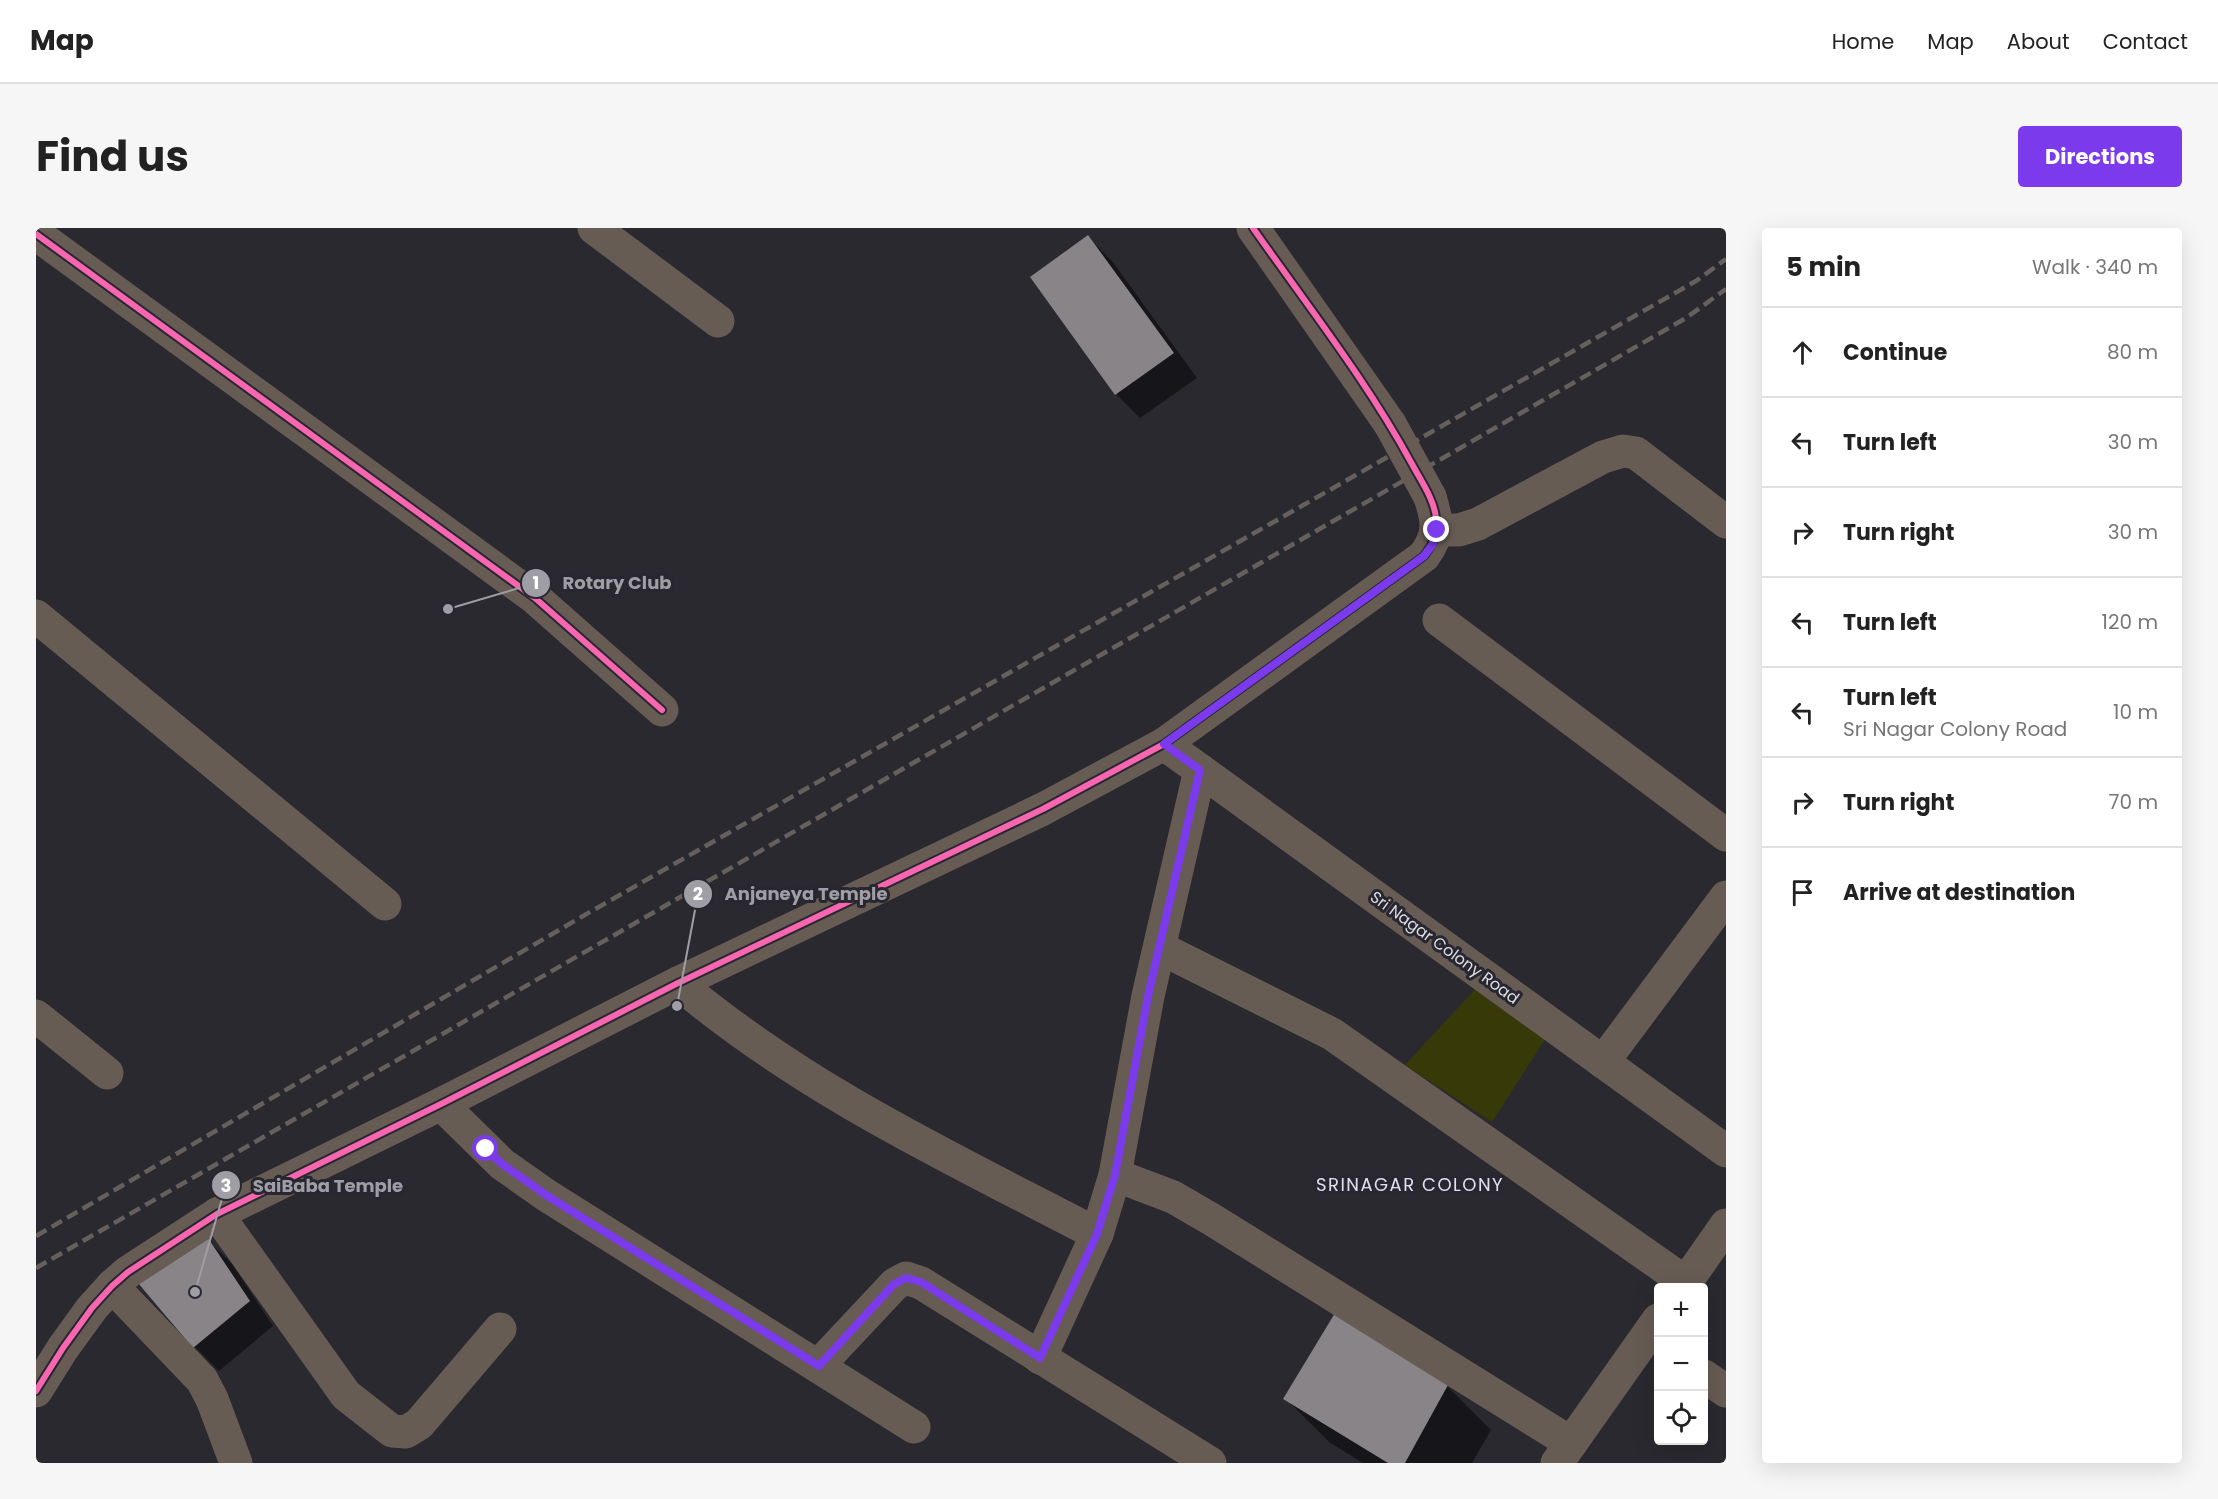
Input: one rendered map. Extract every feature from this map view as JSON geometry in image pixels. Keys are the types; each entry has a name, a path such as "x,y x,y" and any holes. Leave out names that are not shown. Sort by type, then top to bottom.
{"street":[{"path":"594,228 718,321"},
{"path":"36,1391 49,1355 112,1286 128,1272 217,1214 441,1104 678,983 1032,814 1164,744 1424,556 1433,544 1437,530 1436,516 1430,497 1390,424 1253,228"},
{"path":"36,234 535,598 662,710"},
{"path":"1437,530 1459,530 1478,524 1603,457 1623,451 1636,453 1648,461 1726,522"},
{"path":"36,616 385,904"},
{"path":"1439,620 1726,835"},
{"name":"Sri Nagar Colony Road","path":"1164,744 1726,1151"},
{"path":"1040,1358 1097,1234 1115,1175 1148,996 1200,770"},
{"path":"1603,1062 1726,897"},
{"path":"1160,948 1332,1034 1681,1283"},
{"path":"678,983 715,1014 789,1067 879,1120 1097,1234"},
{"path":"36,1017 107,1073"},
{"path":"441,1104 502,1164 546,1195 914,1427"},
{"path":"1115,1175 1173,1197 1211,1219 1363,1315 1564,1453 1654,1336"},
{"path":"217,1214 346,1395 392,1431 406,1432 419,1424 500,1329"},
{"path":"1685,1283 1726,1225"},
{"path":"819,1366 894,1284 906,1278 921,1282 1210,1463"},
{"path":"112,1286 202,1380 212,1399 236,1463"},
{"path":"1708,1379 1726,1391"}],"shaded area":[{"path":"1477,987 1546,1038 1492,1122 1405,1065"}],"building":[{"path":"1088,235 1174,353 1115,395 1030,277"},
{"path":"208,1238 250,1301 193,1348 138,1283"},
{"path":"1335,1313 1448,1385 1405,1463 1388,1463 1283,1399"}],"railway":[{"path":"36,1236 583,916 1696,281 1726,259"},
{"path":"36,1268 1686,318 1726,289"}],"cycle path":[{"path":"36,1391 63,1348 92,1308 112,1286 128,1272 217,1214 441,1104 678,983 1043,809 1164,744 1424,556 1432,543 1436,529 1435,511 1427,490 1376,403 1253,228"},
{"path":"36,234 535,598 662,710"}],"place":[{"name":"Rotary Club","path":"448,609"},
{"name":"Anjaneya Temple","path":"677,1006"},
{"name":"SaiBaba Temple","path":"195,1292"}],"district":[{"name":"SRINAGAR COLONY","path":"1410,1185"}],"route":[{"path":"486,1149 502,1164 546,1195 819,1366 894,1284 906,1278 921,1282 1040,1358 1097,1234 1115,1175 1148,996 1200,770 1164,744 1424,556 1433,544 1437,530"}]}
